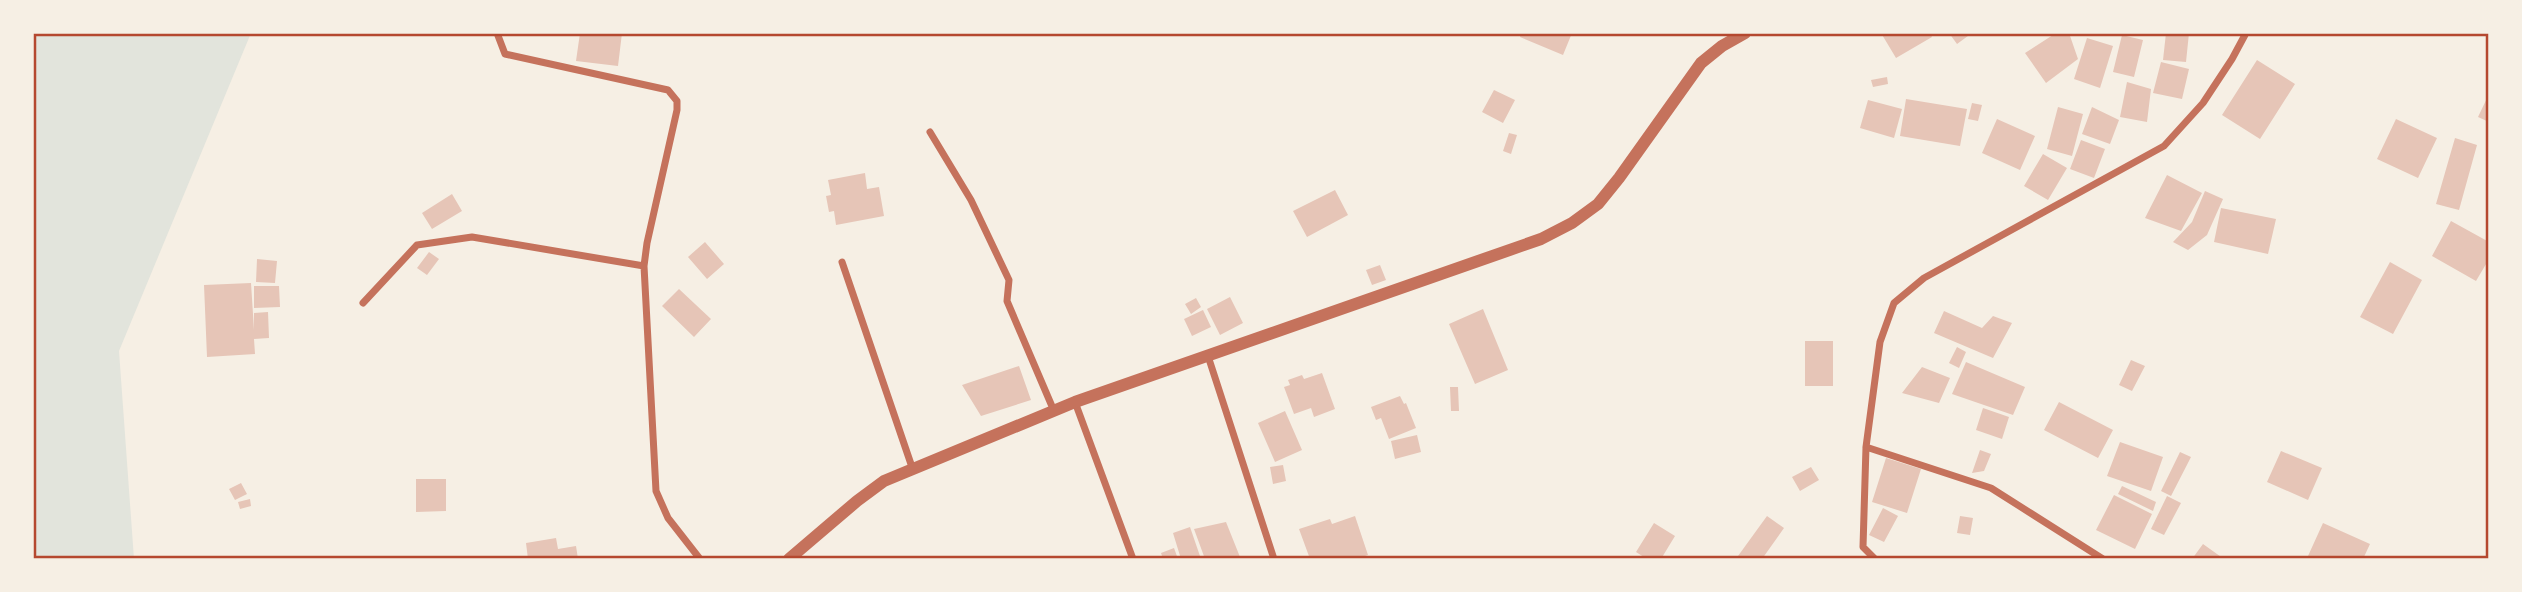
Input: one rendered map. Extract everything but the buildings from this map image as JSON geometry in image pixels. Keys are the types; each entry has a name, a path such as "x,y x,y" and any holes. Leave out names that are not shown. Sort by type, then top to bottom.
{"street":[{"path":"497,33 505,54 668,90 677,101 644,267 656,491 668,518 700,559"},
{"path":"790,559 884,481 1075,402 1541,239 1572,223 1598,204 1619,178 1701,63 1722,46 1745,33"},
{"path":"1875,559 1863,547 1866,447 1880,342 1894,303 1924,278 2164,146 2203,103 2246,33"},
{"path":"930,132 971,200 1009,280 1007,301 1054,411"},
{"path":"363,303 417,245 472,237 644,267"},
{"path":"842,262 913,470"},
{"path":"1208,356 1273,559"},
{"path":"1075,402 1133,559"},
{"path":"1866,447 1991,488 2103,559"}],"shaded area":[{"path":"33,33 251,33 119,351 134,559 33,559"}]}
